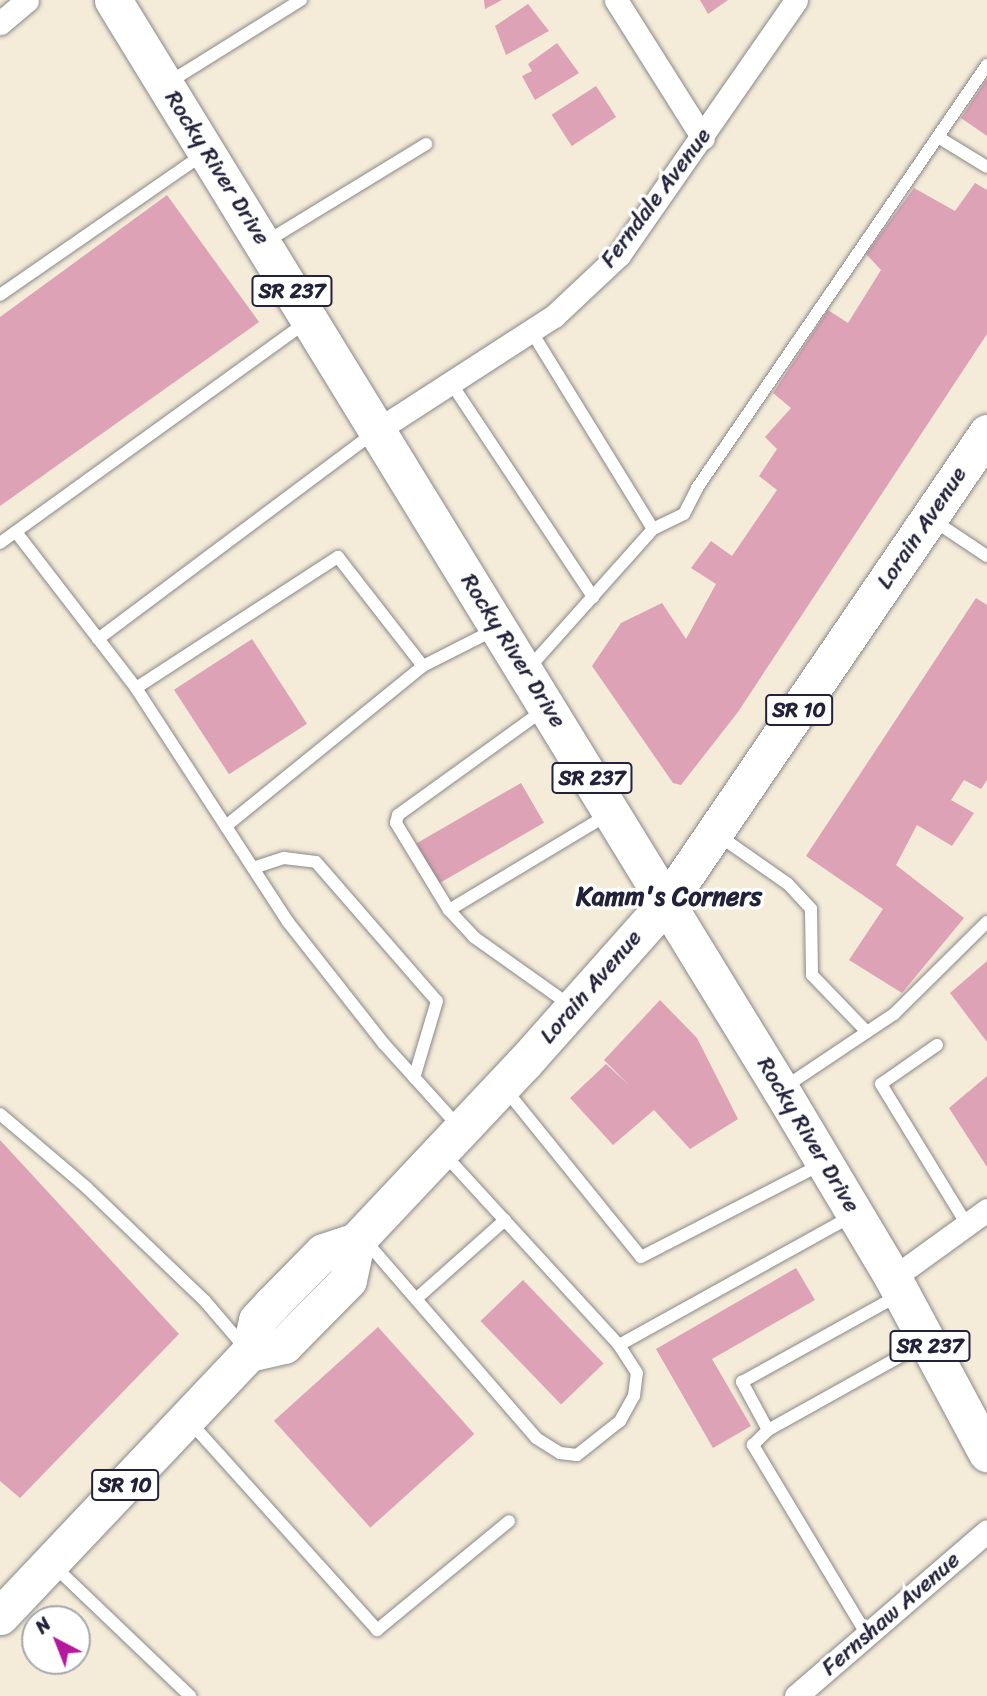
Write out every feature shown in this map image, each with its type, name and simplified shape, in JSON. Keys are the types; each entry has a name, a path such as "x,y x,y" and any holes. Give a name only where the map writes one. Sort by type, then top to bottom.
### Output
{"main road":[{"name":"Rocky River Drive","path":"113,0 781,1090 897,1286 987,1453"},
{"name":"Lorain Avenue","path":"0,1616 249,1353 257,1320 271,1305 323,1252 358,1238 502,1086 667,902 987,433"}],"street":[{"path":"0,23 27,0"},
{"path":"616,0 703,138"},
{"name":"Ferndale Avenue","path":"376,431 554,316 619,255 703,138 796,0"},
{"path":"897,1286 967,1224 987,1210"},
{"name":"Fernshaw Avenue","path":"796,1696 987,1531"}],"lane":[{"path":"165,85 301,0"},
{"path":"526,670 653,528 684,514 697,488 987,65"},
{"path":"937,137 987,167"},
{"path":"264,243 426,144"},
{"path":"0,295 207,152"},
{"path":"0,543 309,319"},
{"path":"531,331 653,528"},
{"path":"452,383 593,597"},
{"path":"98,639 376,431"},
{"path":"930,517 987,556"},
{"path":"16,532 136,688 288,922 414,1078 451,1140 505,1220 620,1345 637,1373 634,1396 625,1413 577,1455 559,1453 536,1438 416,1299 358,1238"},
{"path":"136,688 338,557 423,666"},
{"path":"226,826 423,666 500,628"},
{"path":"548,707 398,815 396,823 449,909 474,937 573,1008"},
{"path":"449,909 613,813"},
{"path":"714,833 788,884 811,909 812,975 867,1032"},
{"path":"253,868 284,858 316,862 437,1001 414,1078"},
{"path":"781,1090 894,1014 987,922"},
{"path":"937,1045 881,1084 967,1224"},
{"path":"502,1086 641,1257 824,1163"},
{"path":"0,1114 86,1186 205,1301 249,1353"},
{"path":"620,1345 855,1214"},
{"path":"416,1299 505,1220"},
{"path":"768,1430 742,1382 897,1286"},
{"path":"867,1634 753,1445 768,1430 927,1341"},
{"path":"187,1419 377,1630 509,1521"},
{"path":"50,1563 190,1696"}],"building":[{"path":"484,0 502,0 485,9"},
{"path":"700,0 728,0 708,14"},
{"path":"528,4 549,31 506,55 495,26"},
{"path":"557,43 579,73 535,100 522,76 532,71 528,64"},
{"path":"987,79 987,136 961,118"},
{"path":"596,86 616,117 572,146 552,115"},
{"path":"975,183 987,190 987,334 738,712 681,785 673,783 592,666 621,623 662,603 686,639 716,584 691,568 711,541 732,556 777,490 759,476 777,449 765,437 791,408 773,393 828,310 848,323 881,270 866,254 914,188 955,211"},
{"path":"167,195 259,322 0,506 0,317"},
{"path":"976,598 987,605 987,780 981,789 964,780 951,800 974,813 952,846 917,825 896,865 964,918 902,993 849,960 883,909 806,856"},
{"path":"252,639 307,724 229,774 174,690"},
{"path":"521,783 544,823 439,883 416,844"},
{"path":"987,961 987,1042 950,993"},
{"path":"660,1000 697,1038 738,1119 690,1149 654,1110 613,1145 570,1098 606,1064 629,1085 604,1060"},
{"path":"987,1076 987,1167 949,1108"},
{"path":"0,1140 179,1334 20,1498 0,1481"},
{"path":"796,1268 815,1300 712,1359 751,1426 713,1448 656,1349"},
{"path":"523,1280 604,1363 561,1404 481,1321"},
{"path":"378,1327 474,1434 370,1528 274,1421"}],"district":[{"name":"Kamm's Corners","path":"669,897"}]}
